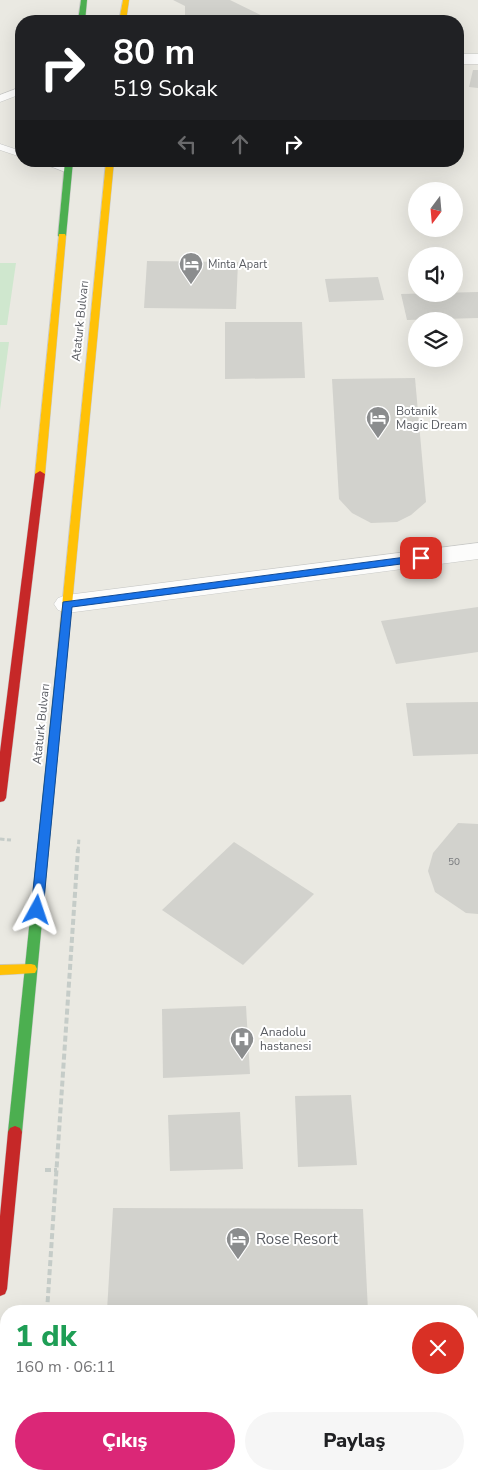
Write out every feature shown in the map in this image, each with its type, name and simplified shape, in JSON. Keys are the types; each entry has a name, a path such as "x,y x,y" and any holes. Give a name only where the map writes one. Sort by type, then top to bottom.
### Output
{"main road":[{"path":"83,15 84,0"},
{"path":"125,15 126,0"},
{"name":"Ataturk Bulvarı","path":"0,798 4,726 43,445 69,167"},
{"name":"Ataturk Bulvarı","path":"0,1289 109,167"},
{"path":"0,970 31,970"}],"street":[{"path":"464,60 478,59"},
{"path":"67,604 478,551"}],"lane":[{"path":"0,99 15,93"},
{"path":"0,147 15,152"}],"green space":[{"path":"0,263 16,263 7,325 0,325"},
{"path":"0,342 9,342 0,410"}],"building":[{"path":"173,0 230,0 261,15 185,15 185,6"},
{"path":"473,70 478,70 478,88 469,87"},
{"name":"Minta Apart","path":"147,261 238,262 236,309 144,308"},
{"path":"378,277 384,300 329,302 325,279"},
{"path":"463,292 478,292 478,318 463,318 463,312 408,312 407,320 401,294 408,294 408,302 463,302"},
{"path":"225,322 302,322 305,378 225,379"},
{"name":"Botanik Magic Dream","path":"415,378 426,502 411,515 397,522 371,523 352,513 339,499 332,379"},
{"path":"478,607 478,652 396,664 381,621"},
{"path":"478,702 478,754 413,756 406,703"},
{"path":"458,823 478,824 478,914 466,913 435,892 428,871 433,853"},
{"path":"234,842 314,894 243,965 162,910"},
{"path":"246,1006 250,1074 163,1078 162,1009"},
{"path":"351,1095 357,1165 298,1167 295,1096"},
{"path":"240,1112 243,1169 170,1171 168,1115"},
{"name":"Rose Resort","path":"113,1208 363,1209 368,1305 107,1305"}],"traffic: fast":[{"path":"83,15 84,0"},
{"path":"62,236 68,167"},
{"path":"15,1132 63,647"}],"traffic: slow":[{"path":"124,15 126,0"},
{"path":"63,647 109,167"},
{"path":"40,474 62,236"},
{"path":"0,970 31,969"}],"traffic: jam":[{"path":"0,798 40,474"},
{"path":"0,1289 15,1132"}],"place":[{"name":"Minta Apart","path":"191,285"},
{"name":"Botanik Magic Dream","path":"378,439"},
{"name":"Anadolu hastanesi","path":"242,1060"},
{"name":"Rose Resort","path":"238,1260"}],"route":[{"path":"37,910 67,604 421,558"}]}
